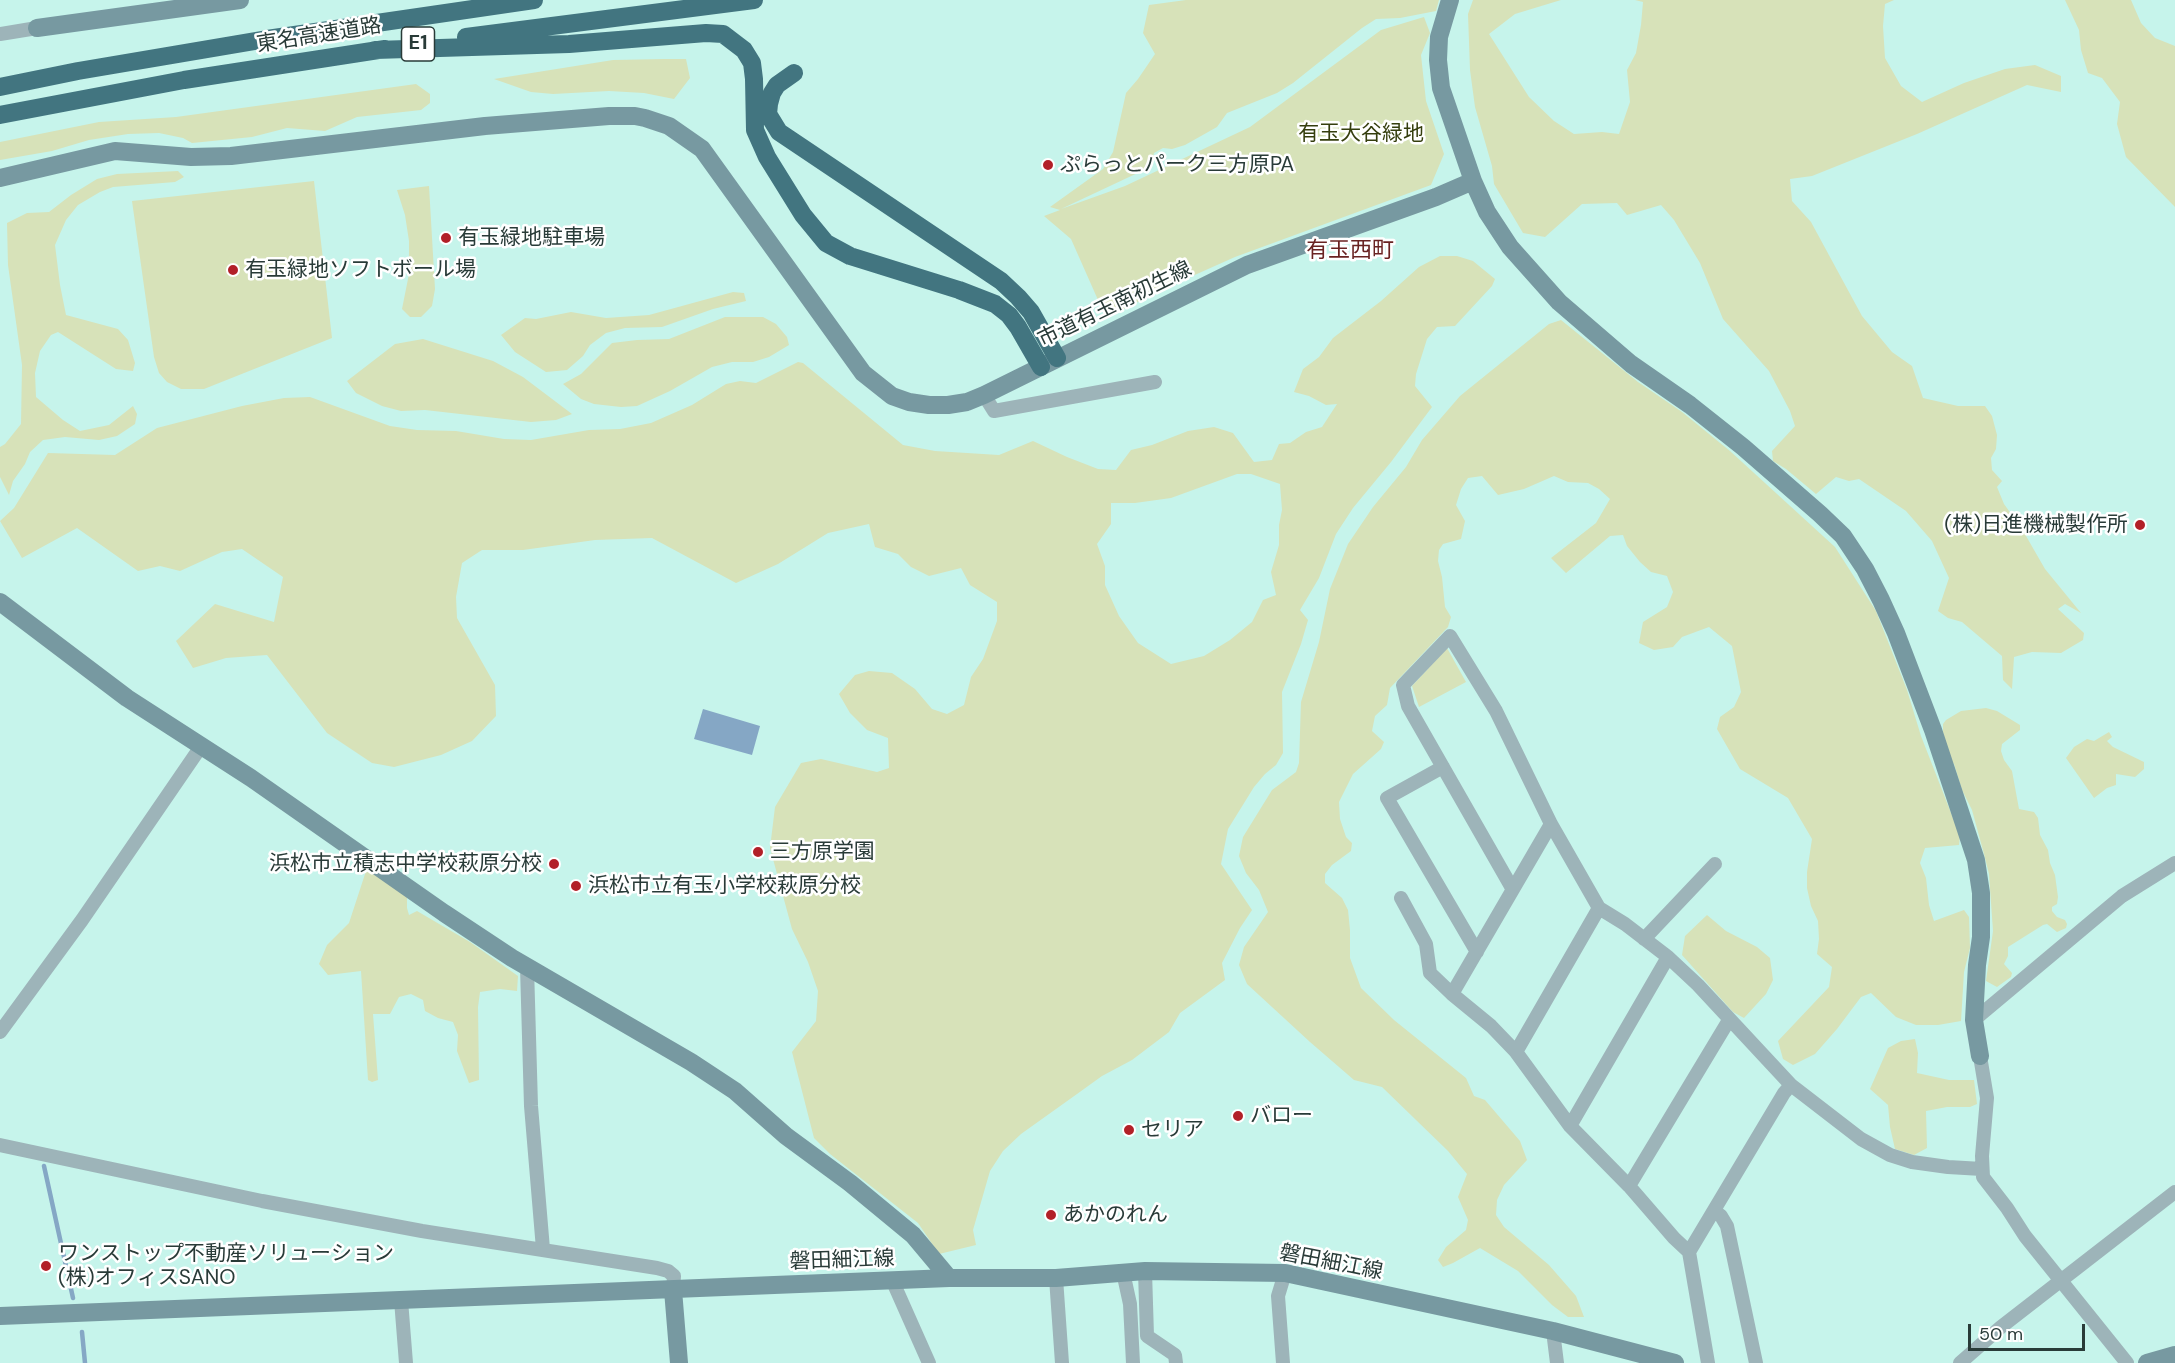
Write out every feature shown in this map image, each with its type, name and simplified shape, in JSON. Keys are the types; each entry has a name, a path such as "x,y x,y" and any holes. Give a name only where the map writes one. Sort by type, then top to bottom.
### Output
{"highway":[{"path":"372,23 482,0"},
{"name":"東名高速道路","path":"0,87 78,71 372,23 534,0"},
{"name":"東名高速道路","path":"0,115 161,84 375,50 754,0"},
{"path":"375,50 569,44 706,33 723,34 744,50 752,63 755,130 767,157 803,214 826,243 850,256 959,290 995,304 1009,315 1049,362"},
{"path":"794,73 777,85 769,104 768,114 779,132 1001,281 1031,312 1049,362"}],"street":[{"path":"0,34 240,0"},
{"path":"1450,0 1439,37 1439,72 1448,111 1473,181 1492,220 1510,247 1559,302 1631,364 1690,405 1796,493 1843,536 1865,569 1896,633 1917,687 1976,860 1981,893 1981,937 1974,1020 1987,1105 1983,1177 2025,1236 2127,1363"},
{"name":"市道有玉南初生線","path":"0,178 115,151 191,157 231,156 484,126 586,117 635,116 669,126 702,149 862,373 892,396 909,402 929,405 967,402 984,395 1246,265 1436,197 1473,181"},
{"path":"984,395 994,411 1155,382"},
{"path":"0,602 127,699 202,745 444,913 527,967 690,1062 735,1091 786,1136 850,1183 913,1236 949,1278"},
{"path":"1512,888 1408,706 1403,685 1450,636 1496,711 1551,824 1599,908 1668,957 1791,1085 1861,1139 1890,1155 1912,1162 1982,1169"},
{"path":"0,1032 82,920 202,745"},
{"path":"1443,767 1387,798 1477,952"},
{"path":"1452,994 1551,824"},
{"path":"1974,1020 2122,896 2175,863"},
{"path":"1644,939 1715,864"},
{"path":"1401,898 1426,944 1430,973 1491,1026 1516,1052 1570,1126 1689,1252 1708,1363"},
{"path":"1516,1052 1599,908"},
{"path":"1570,1126 1668,957"},
{"path":"527,967 531,1106 543,1249"},
{"path":"1629,1186 1729,1020"},
{"path":"1689,1252 1784,1093 1791,1085"},
{"path":"0,1145 273,1203 422,1231 668,1271 674,1276 673,1290 679,1363"},
{"path":"1960,1363 2001,1327 2175,1191"},
{"path":"1714,1211 1721,1216 1727,1226 1756,1363"},
{"path":"1145,1271 1147,1336 1175,1354 1176,1363"},
{"name":"磐田細江線","path":"0,1316 949,1278 1056,1278 1145,1271 1285,1274 1553,1330 1675,1363"},
{"path":"1123,1272 1130,1304 1133,1363"},
{"path":"1283,1363 1278,1296 1285,1274"},
{"path":"1056,1278 1062,1363"},
{"path":"893,1282 929,1363"},
{"path":"401,1300 406,1363"},
{"path":"1553,1330 1557,1363"},
{"path":"2147,1363 2175,1355"}],"green space":[{"name":"有玉大谷緑地","path":"1186,0 1439,0 1436,11 1400,18 1376,19 1277,93 1227,113 1217,127 1185,145 1172,149 1163,148 1154,153 1152,161 1144,170 1061,209 1125,186 1250,127 1381,30 1424,17 1430,33 1421,55 1426,101 1444,154 1431,185 1235,257 1106,318 1071,239 1044,216 1060,210 1050,207 1103,169 1113,152 1126,93 1155,54 1143,33 1149,5"},
{"path":"1473,0 1561,0 1515,14 1489,34 1529,97 1554,121 1574,134 1602,132 1619,134 1630,102 1627,70 1636,53 1641,25 1643,2 1635,0 1894,0 1885,4 1883,26 1885,58 1901,86 1922,102 1964,83 2005,69 2035,65 2061,76 2061,92 2027,85 1917,134 1812,176 1790,179 1792,201 1811,222 1862,316 1892,352 1912,366 1923,398 1958,406 1985,406 1992,416 1997,435 1996,449 1991,458 1992,470 2002,481 1997,487 2004,504 2022,529 2045,569 2081,613 2065,604 2058,609 2084,633 2083,640 2061,653 2032,652 2014,657 2012,689 2003,680 2002,656 1962,622 1948,618 1938,611 1949,578 1932,541 1906,511 1859,479 1849,481 1836,477 1816,494 1773,461 1772,451 1795,426 1790,411 1769,371 1723,319 1700,263 1674,220 1661,205 1627,215 1617,203 1582,204 1545,237 1523,233 1494,184 1492,166 1475,107 1470,70 1468,14"},
{"path":"2065,0 2131,0 2141,23 2155,38 2175,46 2175,207 2126,157 2117,124 2120,102 2102,78 2088,73 2081,50 2079,30"},
{"path":"686,59 690,78 674,99 644,93 609,91 553,94 531,92 494,79 613,60"},
{"path":"416,84 430,94 430,103 421,110 357,117 325,131 287,128 252,137 192,143 183,138 159,133 128,134 89,140 52,151 0,160 0,142 99,122 176,117"},
{"path":"178,171 184,177 175,182 113,187 78,205 66,220 55,245 66,315 118,329 128,340 135,363 133,371 116,369 58,332 51,335 40,351 35,373 36,397 80,431 109,425 133,406 137,414 135,424 117,436 99,440 65,437 43,440 30,452 13,481 9,495 0,477 0,447 21,424 22,365 8,265 7,223 27,213 49,212 97,179 117,174"},
{"name":"有玉緑地ソフトボール場","path":"314,181 332,338 204,389 181,389 167,382 159,373 154,357 132,201"},
{"path":"429,186 435,289 432,306 421,317 410,317 402,309 409,274 409,241 405,215 397,190"},
{"path":"1440,256 1457,256 1473,261 1495,279 1492,286 1455,326 1437,327 1427,339 1416,374 1415,386 1432,407 1353,508 1336,534 1319,578 1300,610 1308,620 1282,692 1283,753 1276,765 1254,787 1228,829 1221,864 1252,910 1222,963 1225,980 1180,1013 1169,1032 1132,1060 1102,1076 1021,1134 1003,1151 990,1171 973,1230 976,1245 939,1254 918,1223 830,1154 814,1138 792,1052 816,1021 818,991 808,962 792,929 770,848 775,807 801,763 821,759 877,772 889,768 888,738 867,730 850,713 839,694 855,675 869,671 892,673 915,689 932,709 947,714 964,705 971,677 983,659 997,621 997,602 970,585 961,568 929,576 911,567 898,554 875,547 869,524 828,533 778,564 736,583 652,538 595,540 523,550 482,550 462,563 456,597 457,618 495,685 496,716 472,741 441,755 394,767 372,763 327,733 267,655 226,658 193,668 176,641 215,604 274,622 283,577 242,549 222,552 180,571 160,566 138,571 77,528 22,558 0,521 14,508 48,453 115,455 157,428 242,406 284,398 310,397 390,426 531,440 651,423 692,405 726,384 740,381 756,383 798,362 803,363 903,445 935,451 999,455 1033,441 1098,469 1116,470 1131,450 1152,445 1188,431 1214,427 1233,433 1254,462 1272,460 1279,444 1290,443 1306,432 1322,427 1337,404 1326,405 1309,396 1294,392 1303,369 1319,357 1333,338 1381,301 1419,267","holes":["1237,474 1251,474 1280,484 1282,510 1279,545 1271,572 1276,595 1263,600 1252,622 1230,640 1204,656 1171,664 1138,643 1119,616 1105,585 1105,566 1097,544 1111,524 1111,503 1135,503 1171,498"]},
{"path":"733,292 744,293 746,301 713,309 662,327 625,328 606,333 590,345 583,356 567,370 546,372 515,352 501,335 525,318 536,319 571,312 606,318 649,315"},
{"path":"725,317 763,317 776,324 787,337 789,345 769,357 753,362 732,362 712,367 670,391 637,406 594,404 581,399 563,384 581,374 612,343 669,339"},
{"path":"1561,320 1638,382 1682,412 1730,451 1835,547 1876,611 1960,836 1959,845 1925,848 1920,863 1926,878 1929,905 1934,921 1964,910 1969,917 1970,948 1964,972 1961,1021 1938,1025 1916,1025 1896,1017 1871,993 1861,997 1815,1054 1793,1065 1783,1059 1778,1041 1829,987 1832,967 1817,954 1818,921 1811,906 1807,888 1812,839 1788,798 1740,769 1717,729 1720,717 1734,707 1741,692 1732,646 1709,627 1682,637 1673,647 1654,650 1639,643 1643,622 1667,607 1673,592 1667,576 1651,572 1640,562 1627,546 1623,535 1610,536 1566,573 1551,558 1596,523 1610,499 1599,489 1588,483 1568,482 1554,476 1524,489 1498,495 1482,476 1468,478 1461,489 1456,505 1465,521 1461,539 1443,544 1439,550 1438,561 1445,607 1451,617 1448,627 1390,688 1387,705 1375,716 1372,731 1384,742 1381,749 1353,774 1339,802 1340,819 1346,837 1352,843 1351,851 1332,865 1325,874 1325,883 1342,898 1348,910 1350,958 1361,988 1394,1020 1466,1078 1474,1096 1485,1100 1520,1141 1527,1160 1504,1185 1497,1200 1496,1215 1504,1227 1549,1265 1576,1296 1584,1317 1568,1317 1552,1305 1518,1271 1480,1248 1443,1267 1438,1260 1446,1247 1466,1230 1468,1220 1458,1197 1467,1174 1448,1151 1382,1087 1354,1080 1310,1042 1247,984 1239,965 1244,947 1268,912 1259,890 1246,873 1239,856 1243,837 1272,790 1296,772 1299,763 1301,702 1319,642 1330,589 1348,544 1373,507 1406,467 1422,440 1460,396 1549,324"},
{"path":"423,339 493,361 523,377 572,414 556,420 531,422 425,410 401,411 382,406 356,393 347,381 395,344"},
{"path":"1447,648 1466,682 1419,707 1412,686"},
{"path":"1986,708 1997,711 2020,725 2020,730 2002,744 2001,751 2012,771 2019,809 2034,812 2038,818 2040,835 2048,850 2055,875 2058,897 2057,904 2052,907 2052,911 2067,924 2066,928 2057,932 2047,924 2043,925 2008,947 2008,956 2004,964 2012,973 2011,977 1997,987 1986,981 1993,931 1989,874 1972,810 1962,790 1954,764 1949,759 1943,732 1943,724 1946,720 1961,711"},
{"path":"2109,732 2112,737 2107,741 2113,747 2144,762 2144,769 2135,777 2116,774 2116,785 2107,788 2094,798 2066,758 2074,747 2087,739 2094,741"},
{"path":"366,871 380,875 407,895 409,915 417,911 470,942 518,976 517,991 500,989 480,992 478,1007 479,1080 469,1083 457,1051 458,1035 453,1022 425,1011 423,1000 411,994 399,997 390,1014 373,1014 378,1080 372,1082 368,1080 361,971 328,975 319,964 327,945 349,923"},
{"path":"1707,915 1726,931 1757,947 1770,958 1773,980 1766,994 1744,1018 1733,1012 1682,955 1685,936"},
{"path":"1915,1039 1918,1053 1917,1073 1949,1080 1974,1080 1977,1104 1970,1107 1947,1107 1926,1111 1927,1148 1914,1155 1895,1149 1888,1105 1870,1089 1888,1048 1901,1041"}],"water":[{"path":"703,709 760,726 752,755 694,739"}],"waterway":[{"path":"44,1166 73,1298"},
{"path":"82,1332 85,1363"}],"place":[{"name":"ぷらっとパーク三方原PA","path":"1048,165"},
{"name":"有玉緑地駐車場","path":"446,238"},
{"name":"有玉緑地ソフトボール場","path":"233,270"},
{"name":"(株)日進機械製作所","path":"2140,525"},
{"name":"三方原学園","path":"758,852"},
{"name":"浜松市立積志中学校萩原分校","path":"554,864"},
{"name":"浜松市立有玉小学校萩原分校","path":"576,886"},
{"name":"バロー","path":"1238,1116"},
{"name":"セリア","path":"1129,1130"},
{"name":"あかのれん","path":"1051,1215"},
{"name":"ワンストップ不動産ソリューション (株)オフィスSANO","path":"46,1266"}],"district":[{"name":"有玉西町","path":"1350,251"}]}
